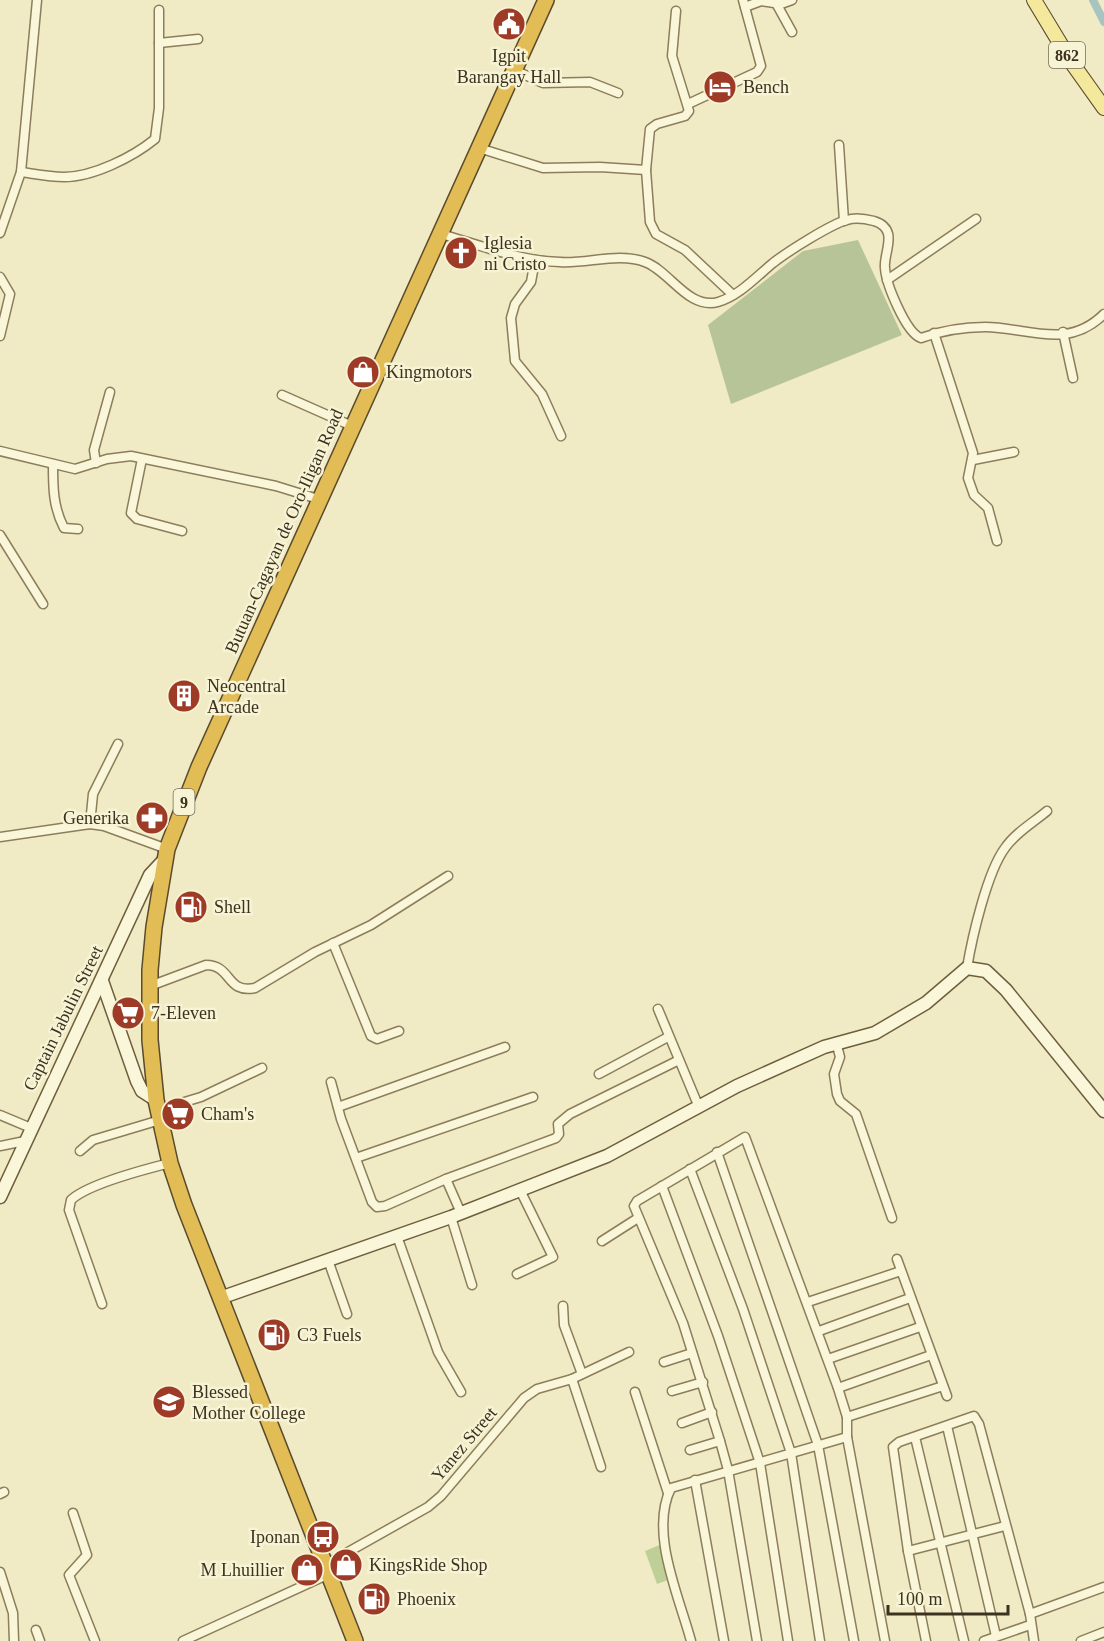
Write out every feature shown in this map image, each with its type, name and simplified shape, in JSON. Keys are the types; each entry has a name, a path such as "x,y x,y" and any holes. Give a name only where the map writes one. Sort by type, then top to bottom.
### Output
{"highway":[{"name":"Butuan-Cagayan de Oro-Iligan Road","path":"355,1641 220,1298 170,1163 158,1110 151,1059 150,986 154,927 166,854 199,767 258,640 318,499 546,0"}],"main road":[{"name":"862","path":"1035,0 1072,63 1104,108"}],"street":[{"path":"0,233 21,172 37,0"},
{"path":"688,104 757,72 761,66 744,3 766,0 786,4 792,0"},
{"path":"776,3 792,32"},
{"path":"21,172 65,177 80,175 124,157 155,139 159,108 159,10"},
{"path":"676,11 672,56 688,104 685,116 657,124 650,129 646,170 650,222 656,234 685,250 733,295"},
{"path":"159,43 198,39"},
{"path":"514,70 543,83 590,82 618,93"},
{"path":"839,145 844,220"},
{"path":"479,148 543,168 600,167 646,170"},
{"path":"441,234 536,261 562,263 634,259 647,262 692,297 705,303 721,301 733,295 775,262 844,220 860,219 880,224 886,231 889,241 884,263 887,280 906,324 915,336 921,338 934,333 986,327 1033,335 1063,332 1084,328 1104,314"},
{"path":"887,280 976,219"},
{"path":"536,261 531,282 515,304 511,318 515,361 542,394 561,436"},
{"path":"0,277 10,294 0,335"},
{"path":"1063,332 1073,378"},
{"path":"934,333 973,453 968,478 974,495 988,508 997,541"},
{"path":"96,463 94,450 110,392"},
{"path":"282,395 352,426"},
{"path":"0,451 75,469 120,456 142,459 276,486 318,499"},
{"path":"973,460 1014,452"},
{"path":"142,459 131,513 138,519 182,531"},
{"path":"53,464 53,488 57,514 64,528 78,529"},
{"path":"0,536 43,604"},
{"path":"90,824 93,794 118,744"},
{"path":"220,1298 456,1215 607,1156 698,1105 836,1042 875,1033 926,1004 967,968 976,923 999,858 1013,839 1047,811"},
{"path":"0,837 90,824 104,826 166,854"},
{"name":"Captain Jabulin Street","path":"0,1197 150,875 166,854"},
{"path":"150,986 206,965 214,965 234,986 246,990 255,988 371,924 448,876"},
{"path":"333,943 371,1036 377,1039 399,1031"},
{"path":"967,968 986,971 1006,990 1104,1111"},
{"path":"102,981 137,1081 158,1110"},
{"path":"658,1009 698,1105"},
{"path":"599,1074 668,1037"},
{"path":"836,1042 840,1057 834,1074 837,1094 840,1101 856,1114 892,1218"},
{"path":"338,1107 454,1068 505,1047"},
{"path":"331,1082 372,1202 377,1207 385,1206 446,1179 556,1138 559,1134 558,1124 570,1114 679,1060"},
{"path":"80,1151 93,1140 158,1110 201,1096 262,1068"},
{"path":"356,1158 533,1097"},
{"path":"0,1114 31,1128"},
{"path":"758,1641 728,1470 712,1412 683,1323 638,1218 635,1203 742,1138 747,1139 819,1331 847,1417 847,1437 885,1641"},
{"path":"0,1146 25,1141"},
{"path":"717,1152 818,1445 854,1641"},
{"path":"102,1304 69,1210 71,1200 81,1193 170,1163"},
{"path":"690,1169 743,1309 791,1453 820,1641"},
{"path":"446,1179 472,1285"},
{"path":"662,1186 718,1336 760,1463 788,1641"},
{"path":"517,1274 553,1257 520,1190"},
{"path":"602,1241 638,1218"},
{"path":"397,1236 438,1352 461,1392"},
{"path":"897,1259 947,1396"},
{"path":"328,1260 347,1314"},
{"path":"808,1302 901,1271"},
{"path":"819,1331 910,1298"},
{"path":"563,1306 564,1325 582,1374"},
{"path":"828,1359 920,1327"},
{"name":"Yanez Street","path":"183,1641 327,1570 428,1507 441,1496 524,1398 537,1389 572,1379 630,1352"},
{"path":"664,1362 692,1353"},
{"path":"838,1388 931,1354"},
{"path":"572,1379 601,1467"},
{"path":"672,1391 703,1382"},
{"path":"847,1417 942,1386"},
{"path":"635,1392 668,1493"},
{"path":"682,1423 712,1412"},
{"path":"926,1641 892,1453 896,1444 971,1417 978,1420 1030,1614 1034,1641"},
{"path":"947,1426 996,1636"},
{"path":"691,1641 662,1536 662,1514 668,1493 674,1485 847,1437"},
{"path":"915,1437 964,1641"},
{"path":"690,1450 720,1441"},
{"path":"695,1480 724,1641"},
{"path":"73,1513 87,1555 69,1575 95,1641"},
{"path":"908,1551 1005,1526"},
{"path":"0,1572 13,1613 15,1641"},
{"path":"1030,1614 1104,1587"},
{"path":"984,1641 1030,1625"},
{"path":"36,1629 40,1641"},
{"path":"1081,1641 1104,1632"}],"green space":[{"path":"858,240 902,335 731,404 708,325 803,251"},
{"path":"662,1544 674,1578 657,1584 645,1551"}],"waterway":[{"path":"1093,0 1104,22"}],"place":[{"name":"Igpit Barangay Hall","path":"509,24"},
{"name":"Bench","path":"720,87"},
{"name":"Iglesia ni Cristo","path":"461,253"},
{"name":"Kingmotors","path":"363,372"},
{"name":"Neocentral Arcade","path":"184,696"},
{"name":"Generika","path":"152,818"},
{"name":"Shell","path":"191,907"},
{"name":"7-Eleven","path":"128,1013"},
{"name":"Cham's","path":"178,1114"},
{"name":"C3 Fuels","path":"274,1335"},
{"name":"Blessed Mother College","path":"169,1402"},
{"name":"Iponan","path":"323,1537"},
{"name":"KingsRide Shop","path":"346,1565"},
{"name":"M Lhuillier","path":"307,1570"},
{"name":"Phoenix","path":"374,1599"}]}
